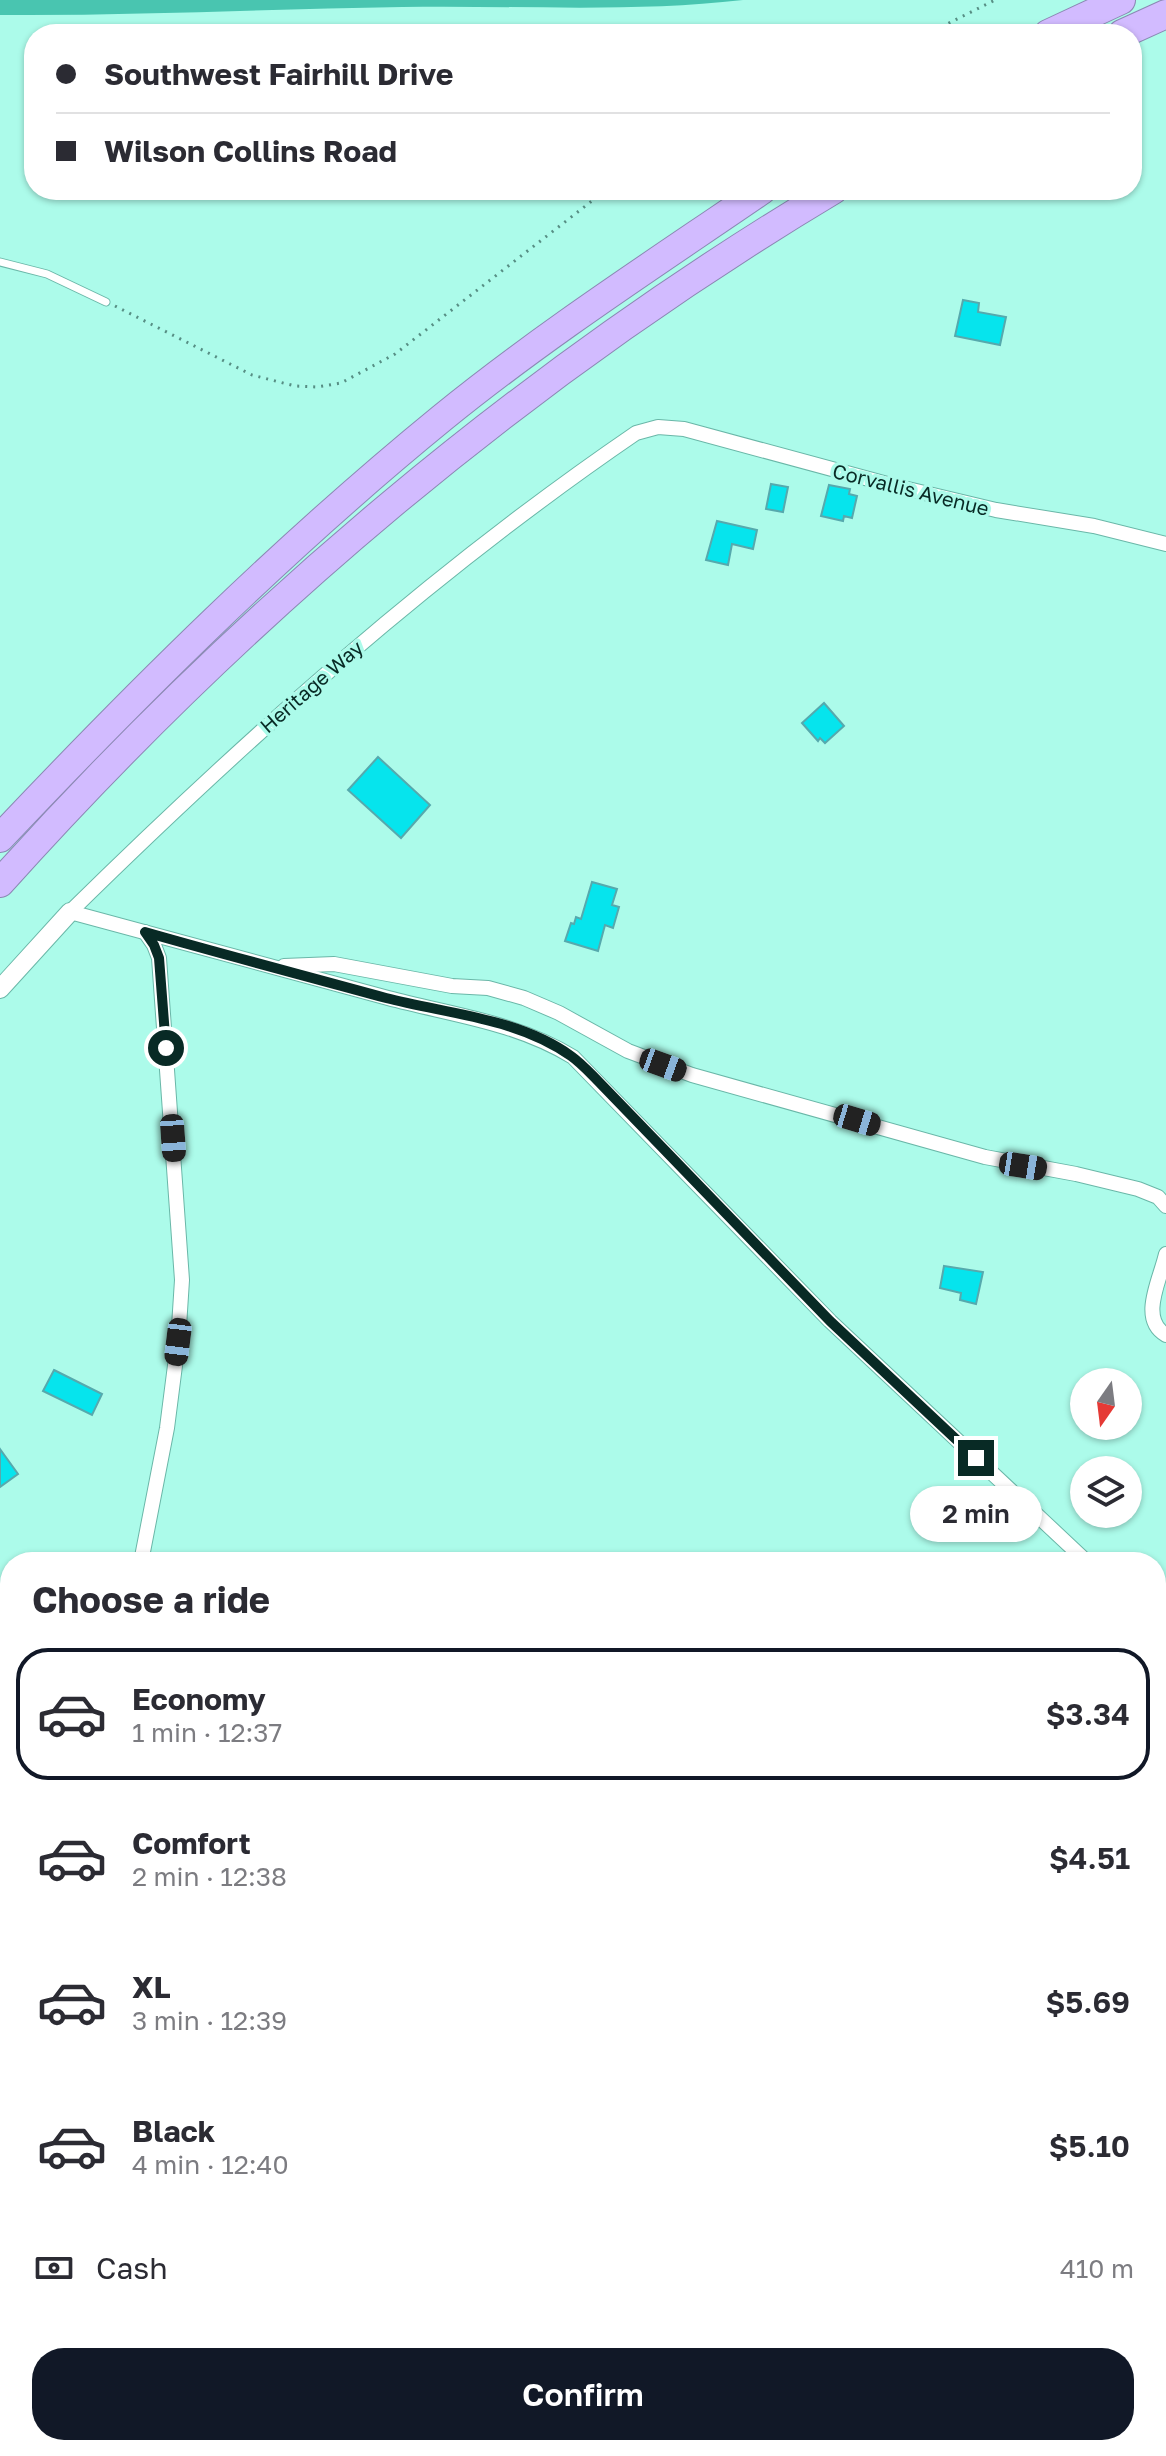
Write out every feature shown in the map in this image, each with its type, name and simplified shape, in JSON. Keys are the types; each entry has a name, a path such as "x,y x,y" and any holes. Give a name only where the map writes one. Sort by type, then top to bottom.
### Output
{"highway":[{"path":"1069,24 1121,0"},
{"path":"1142,25 1166,14"},
{"path":"0,838 117,714 286,552 442,418 547,337 747,200"},
{"path":"0,883 133,743 261,619 380,513 486,426 599,341 743,244 816,200"}],"street":[{"name":"Corvallis Avenue","path":"658,427 684,429 996,510 1094,526 1166,544"},
{"name":"Heritage Way","path":"0,989 70,912 274,717 434,583 582,470 636,433 658,427"},
{"path":"70,912 516,1029 550,1043 573,1057 830,1321 1076,1552"},
{"path":"143,1552 167,1428 182,1280 159,958 145,932"},
{"path":"272,967 334,964 452,986 488,988 524,998 559,1013 619,1047 692,1075 985,1157 1138,1189 1158,1197 1166,1206"},
{"path":"1166,1254 1152,1311 1153,1321 1159,1331 1166,1335"}],"lane":[{"path":"0,262 47,274 106,302"}],"path":[{"path":"947,24 995,0"},
{"path":"106,302 252,375 295,386 317,387 341,383 395,354 593,200"}],"shaded area":[{"path":"0,0 743,0 615,7 402,7 0,15"}],"building":[{"path":"963,300 979,303 978,312 1006,317 1000,345 955,336"},
{"path":"771,484 788,487 783,512 766,509"},
{"path":"829,485 850,489 849,494 857,496 852,518 844,516 843,521 821,516"},
{"path":"717,521 757,530 753,549 732,544 728,565 706,560"},
{"path":"824,703 844,726 825,743 820,738 818,741 802,723"},
{"path":"378,757 430,805 401,838 348,790"},
{"path":"592,882 617,889 612,905 619,907 613,928 605,925 598,951 565,941 571,923 574,924 576,917 581,919"},
{"path":"944,1266 983,1272 976,1304 960,1300 961,1293 940,1288"},
{"path":"54,1370 102,1394 92,1415 43,1391"},
{"path":"0,1449 18,1474 0,1487"}],"route":[{"path":"166,1048 159,958 145,932 391,999 469,1016 516,1029 550,1043 573,1057 598,1081 830,1321 976,1458"}]}
